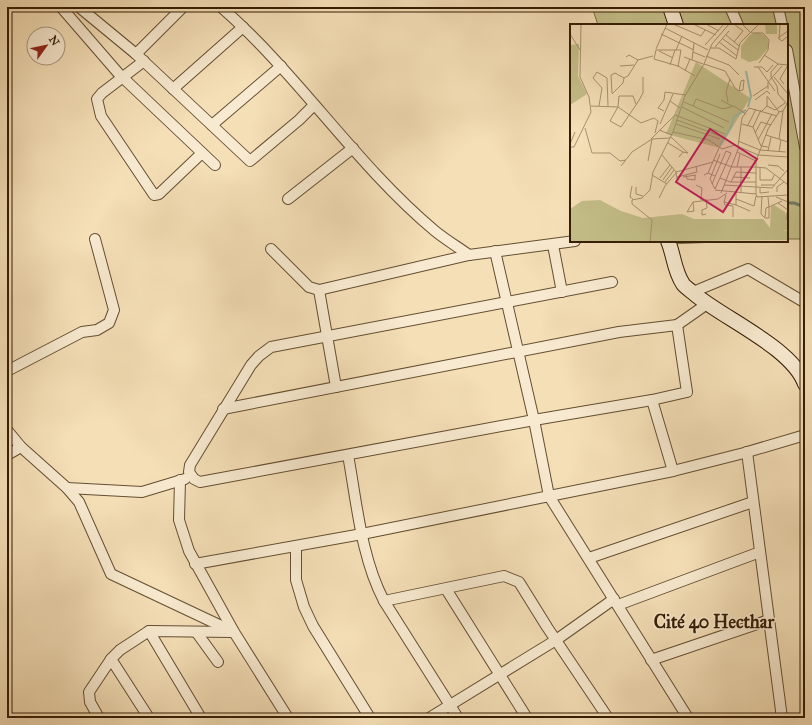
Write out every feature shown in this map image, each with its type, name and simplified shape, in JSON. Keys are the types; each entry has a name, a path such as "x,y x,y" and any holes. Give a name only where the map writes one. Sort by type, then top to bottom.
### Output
{"main road":[{"path":"670,7 676,24"},
{"path":"668,242 683,284 707,304 783,354 796,368 805,384"}],"street":[{"path":"61,7 122,77 215,165"},
{"path":"78,7 140,58 250,161 299,120 314,105"},
{"path":"183,7 140,58 122,77 97,99 101,116 154,195 159,194 202,153"},
{"path":"221,7 281,66 382,180 435,231 469,255"},
{"path":"730,7 738,24"},
{"path":"778,7 782,24"},
{"path":"173,88 243,27"},
{"path":"788,55 805,147"},
{"path":"212,125 281,66"},
{"path":"288,199 353,148"},
{"path":"7,371 82,332 97,330 109,323 114,310 96,239"},
{"path":"271,250 310,287 319,290 469,255 570,242"},
{"path":"553,245 562,292"},
{"path":"495,251 534,420 549,496 688,718"},
{"path":"692,292 748,269 804,302"},
{"path":"612,282 272,347 263,352 251,365 223,409 190,465 189,470 192,477 200,482 534,420 652,400 687,392 677,325"},
{"path":"319,290 336,387"},
{"path":"223,409 619,332 677,325 707,304"},
{"path":"652,400 673,471"},
{"path":"7,430 21,447 67,488 78,502 111,574 234,632"},
{"path":"195,564 362,534 673,471 805,435"},
{"path":"7,455 21,447"},
{"path":"747,452 782,718"},
{"path":"348,455 362,534 374,580 384,601 458,718"},
{"path":"67,488 142,492 192,477"},
{"path":"180,480 179,520 189,551 234,632 288,718"},
{"path":"588,558 753,502"},
{"path":"296,546 296,580 304,607 313,626 370,718"},
{"path":"430,718 616,602 760,552"},
{"path":"384,601 504,576 513,578 519,582 608,718"},
{"path":"446,589 526,718"},
{"path":"651,660 769,620"},
{"path":"96,717 88,697 89,692 120,650 149,631 234,632"},
{"path":"149,631 202,718"},
{"path":"197,632 218,662"},
{"path":"112,659 149,718"}],"shaded area":[{"path":"592,7 805,7 805,239 788,239 788,24 598,24"},
{"path":"668,242 717,242 669,244"}],"waterway":[{"path":"788,203 794,203 805,207"}],"district":[{"name":"Cité 40 Hecthar","path":"714,622"}]}
